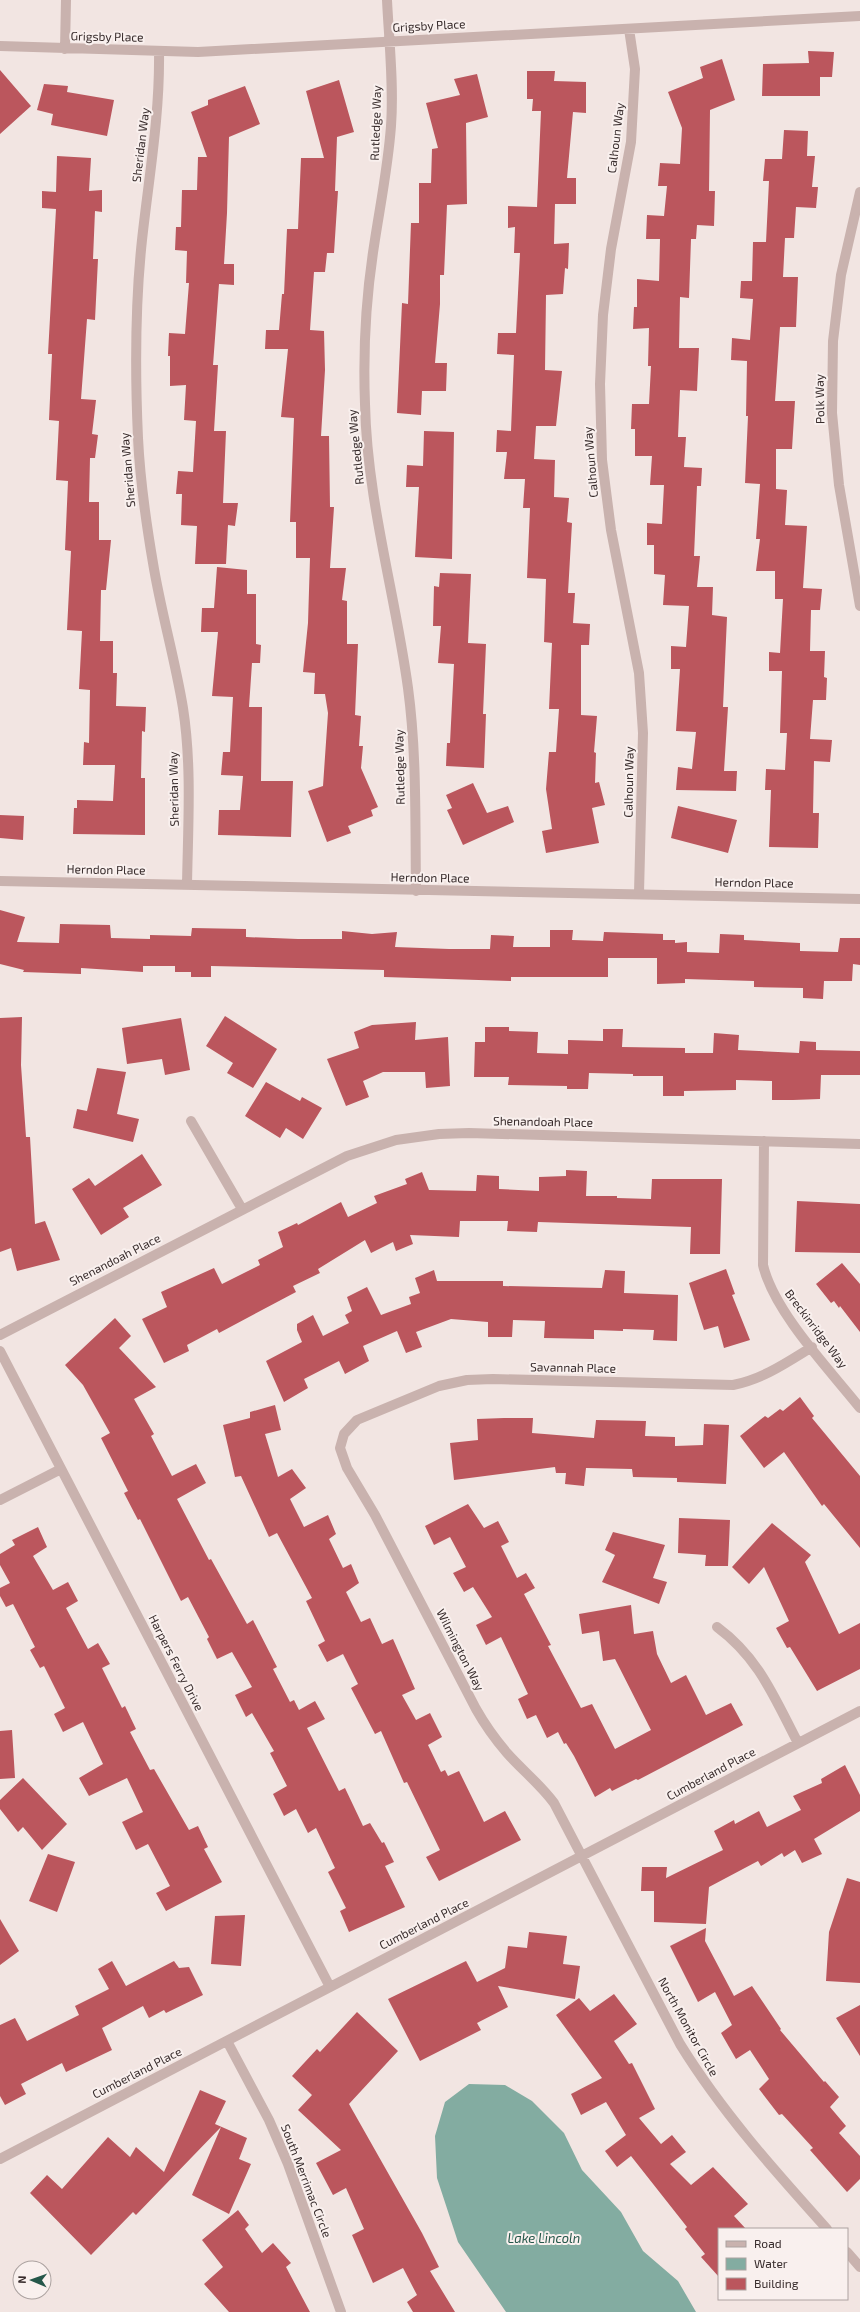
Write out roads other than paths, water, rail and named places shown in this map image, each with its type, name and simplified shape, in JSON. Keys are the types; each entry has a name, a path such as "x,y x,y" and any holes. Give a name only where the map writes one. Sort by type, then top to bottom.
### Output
{"street":[{"path":"65,49 66,0"},
{"name":"Rutledge Way","path":"387,0 392,122 388,160 373,249 367,320 365,404 369,453 380,538 408,686 414,732 416,891"},
{"name":"Grigsby Place","path":"0,46 198,52 860,16"},
{"name":"Calhoun Way","path":"629,29 635,69 632,135 611,249 603,315 600,384 602,460 611,530 632,630 639,681 643,733 639,893"},
{"name":"Sheridan Way","path":"159,51 160,94 142,240 137,310 136,388 142,484 151,550 183,710 189,772 187,885"},
{"name":"Polk Way","path":"860,192 841,275 833,341 832,413 839,485 860,606"},
{"name":"Herndon Place","path":"0,881 416,891 639,893 860,899"},
{"path":"191,1121 242,1209"},
{"name":"Shenandoah Place","path":"0,1335 346,1156 396,1140 439,1134 860,1144"},
{"name":"Breckinridge Way","path":"764,1141 763,1265 771,1291 812,1347 860,1408"},
{"name":"Savannah Place","path":"342,1440 350,1426 357,1420 440,1386 467,1380 493,1379 733,1385 750,1381 768,1373 812,1347"},
{"name":"Harpers Ferry Drive","path":"0,1351 330,1987"},
{"name":"Wilmington Way","path":"342,1440 341,1455 347,1468 375,1515 488,1730 507,1753 547,1794 582,1857"},
{"path":"0,1500 60,1469"},
{"path":"716,1627 736,1640 758,1667 798,1743"},
{"name":"Cumberland Place","path":"0,2159 582,1857 860,1710"},
{"name":"North Monitor Circle","path":"582,1857 680,2044 703,2082 744,2135 826,2228"},
{"name":"South Merrimac Circle","path":"226,2041 269,2120 288,2164 341,2312"},
{"path":"848,2253 860,2266"}],"water":[{"name":"Lake Lincoln","path":"469,2084 505,2085 532,2101 564,2133 582,2170 621,2212 643,2251 678,2281 696,2312 506,2312 458,2242 437,2178 435,2136 445,2102"}]}
